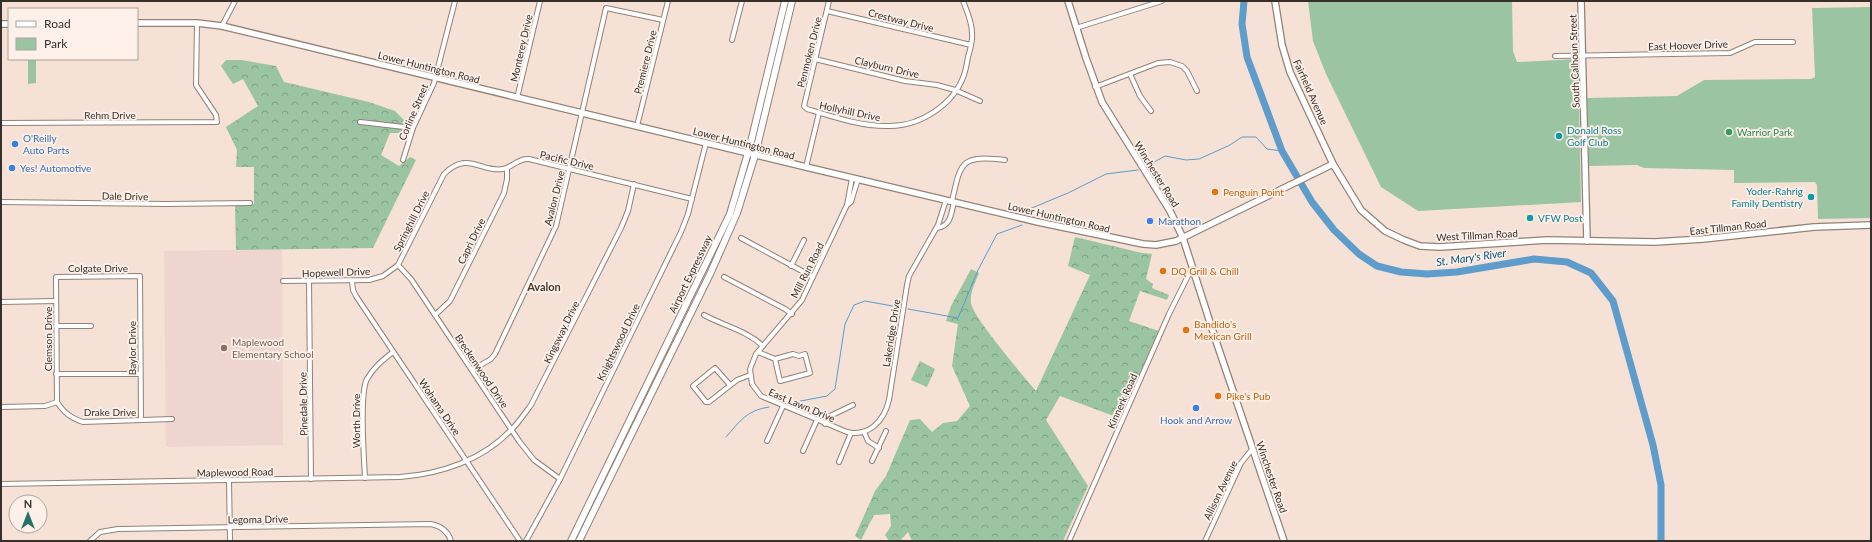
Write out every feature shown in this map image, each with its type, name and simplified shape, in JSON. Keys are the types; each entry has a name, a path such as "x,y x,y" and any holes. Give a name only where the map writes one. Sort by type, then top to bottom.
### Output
{"main road":[{"name":"Airport Expressway","path":"571,541 730,214 748,153 785,1"},
{"name":"Airport Expressway","path":"579,541 711,272 737,213 755,155 792,1"},
{"name":"Winchester Road","path":"1068,1 1095,87 1105,110 1170,211 1183,238 1215,338 1284,541"},
{"name":"Fairfield Avenue","path":"1275,1 1282,45 1290,72 1333,164"},
{"name":"South Calhoun Street","path":"1581,1 1587,241"},
{"name":"Lower Huntington Road","path":"138,23 197,22 222,26 858,180 1132,243 1156,245 1183,238 1333,164"},
{"name":"West Tillman Road","path":"1333,164 1355,203 1368,218 1389,233 1413,244 1440,247 1547,240 1587,241"},
{"name":"East Tillman Road","path":"1587,241 1639,242 1686,240 1814,227 1871,225"}],"street":[{"path":"222,26 235,1"},
{"name":"Corline Street","path":"403,160 413,128 436,78 455,1"},
{"name":"Monterey Drive","path":"517,98 540,1"},
{"name":"Premiere Drive","path":"637,126 668,1"},
{"path":"732,40 742,1"},
{"name":"Penmoken Drive","path":"804,106 829,1"},
{"name":"Hollyhill Drive","path":"804,106 807,109 818,113 864,123 891,126 914,122 939,108 946,103 964,76 971,45 971,24 963,1"},
{"path":"1076,28 1149,3 1162,1"},
{"name":"Avalon Drive","path":"472,370 491,359 501,342 553,235 570,169 606,8 663,20"},
{"name":"Crestway Drive","path":"827,10 971,45"},
{"name":"Rehm Drive","path":"1,123 214,123 218,120 216,115 196,85 197,22"},
{"name":"East Hoover Drive","path":"1555,56 1730,53 1755,42 1793,42"},
{"name":"Clayburn Drive","path":"815,59 905,81 937,85 956,90 980,101"},
{"path":"1095,87 1158,63 1165,62 1176,63 1187,71 1197,91"},
{"path":"1130,74 1140,96 1151,111"},
{"path":"806,167 818,113"},
{"path":"360,122 413,128"},
{"name":"Knightswood Drive","path":"526,541 560,479 681,232 688,214 706,142"},
{"path":"951,201 958,175 968,162 981,157 1005,160"},
{"name":"Pacific Drive","path":"444,174 454,166 466,163 497,169 507,168 512,163 526,159 692,199"},
{"name":"Capri Drive","path":"435,315 450,301 504,193 507,179 507,168"},
{"name":"Springhill Drive","path":"389,272 398,265 444,174"},
{"name":"Mill Run Road","path":"750,375 751,364 758,352 792,314 802,300 847,206 852,178"},
{"name":"Mill Run Road","path":"847,206 851,202 858,180"},
{"name":"Kingsway Drive","path":"467,461 494,445 511,430 531,405 544,384 621,228 628,211 634,184"},
{"name":"Lakeridge Drive","path":"937,228 944,227 948,222 951,201"},
{"name":"Lakeridge Drive","path":"862,433 876,425 887,406 909,276 951,201"},
{"name":"Dale Drive","path":"1,202 166,204 250,203"},
{"path":"741,238 813,277"},
{"path":"791,266 804,240"},
{"name":"Breckenwood Drive","path":"398,265 411,279 511,430 534,460 560,479"},
{"name":"Kinnerk Road","path":"1069,541 1169,314 1190,272 1194,269"},
{"name":"Hopewell Drive","path":"283,281 369,280 383,276 389,272"},
{"name":"Colgate Drive","path":"56,277 140,276"},
{"name":"Baylor Drive","path":"140,276 141,420"},
{"name":"Clemson Drive","path":"56,277 57,402"},
{"path":"724,277 792,314"},
{"name":"Pinedale Drive","path":"309,281 311,478"},
{"name":"Wohama Drive","path":"352,281 353,290 356,296 520,541"},
{"path":"1,302 56,301"},
{"path":"704,316 723,326 735,328 755,338 763,346"},
{"path":"56,326 91,326"},
{"name":"Worth Drive","path":"365,478 363,394 366,380 376,365 393,352"},
{"path":"758,352 775,359 793,354 799,356 805,354 810,373 780,381 775,359"},
{"path":"730,385 715,368 693,386 706,402 709,402 741,377 750,375"},
{"path":"56,374 140,374"},
{"name":"East Lawn Drive","path":"750,375 752,384 761,396 825,424 851,433 862,433"},
{"path":"1,407 45,406 57,402"},
{"name":"Drake Drive","path":"57,402 62,410 71,418 83,422 172,419"},
{"path":"825,424 828,417 853,405"},
{"path":"767,441 783,406"},
{"path":"802,451 817,420"},
{"path":"872,461 886,431"},
{"path":"839,462 851,433"},
{"path":"862,433 868,441 879,448"},
{"name":"Allison Avenue","path":"1205,541 1242,463 1253,448"},
{"name":"Maplewood Road","path":"1,484 365,478 419,475 439,471 467,461"},
{"path":"229,480 230,541"},
{"name":"Legoma Drive","path":"90,541 100,532 118,529 431,524 437,525 445,530 451,541"}],"shaded area":[{"name":"Maplewood Elementary School","path":"282,249 283,445 166,447 164,251"}],"green space":[{"name":"Donald Ross Golf Club","path":"1308,1 1512,1 1513,51 1517,62 1578,59 1581,202 1418,211 1381,187 1326,74 1313,41"},
{"name":"Warrior Park","path":"1871,7 1871,218 1818,219 1817,185 1815,182 1734,183 1734,170 1644,168 1637,165 1589,166 1587,98 1677,96 1704,80 1811,79 1815,77 1812,8"},
{"path":"28,60 36,60 36,83 28,84"},
{"path":"226,60 241,60 276,66 284,82 369,102 395,111 409,125 403,133 390,133 381,155 399,166 410,157 416,160 373,248 236,250 235,205 254,204 254,167 236,167 237,150 226,127 258,106 243,79 233,84 221,66"},
{"path":"1075,237 1152,254 1146,279 1153,284 1152,288 1169,295 1167,300 1140,291 1129,321 1159,331 1119,418 1060,396 1046,420 1088,486 1063,541 912,541 908,532 900,541 889,541 885,535 891,526 890,514 874,515 861,540 855,536 875,491 886,476 910,420 920,419 932,432 943,423 957,421 970,406 952,366 958,324 946,321 951,306 971,269 979,273 971,295 971,303 974,310 1000,347 1036,391 1090,275 1068,266"},
{"path":"920,361 935,369 927,387 911,380"}],"waterway":[{"name":"St. Mary's River","path":"1244,1 1242,24 1247,57 1282,151 1312,202 1334,230 1359,254 1377,266 1401,272 1427,274 1457,272 1534,259 1567,262 1591,273 1613,301 1653,445 1661,485 1661,541"},
{"path":"1147,166 1165,156 1186,160 1199,159 1230,145 1242,137 1256,137 1267,149 1282,151"},
{"path":"1027,210 1068,193 1106,174 1138,170"},
{"path":"908,309 958,318 978,270 997,234 1022,225"},
{"path":"790,403 827,396 835,389 845,324 854,305 865,301 898,307"},
{"path":"726,437 744,417 761,408 769,407"}],"place":[{"name":"Warrior Park","path":"1729,132"},
{"name":"Donald Ross Golf Club","path":"1559,136"},
{"name":"O'Reilly Auto Parts","path":"15,144"},
{"name":"Yes! Automotive","path":"12,168"},
{"name":"Penguin Point","path":"1215,192"},
{"name":"Yoder-Rahrig Family Dentistry","path":"1811,197"},
{"name":"VFW Post","path":"1530,218"},
{"name":"Marathon","path":"1150,221"},
{"name":"DQ Grill & Chill","path":"1163,271"},
{"name":"Bandido's Mexican Grill","path":"1186,330"},
{"name":"Maplewood Elementary School","path":"224,348"},
{"name":"Pike's Pub","path":"1218,396"},
{"name":"Hook and Arrow","path":"1196,408"}],"district":[{"name":"Avalon","path":"544,286"}]}
